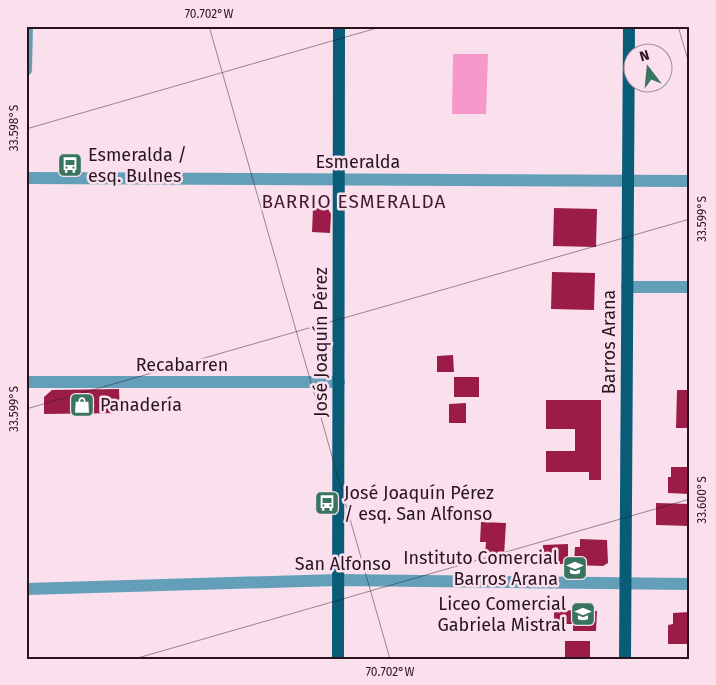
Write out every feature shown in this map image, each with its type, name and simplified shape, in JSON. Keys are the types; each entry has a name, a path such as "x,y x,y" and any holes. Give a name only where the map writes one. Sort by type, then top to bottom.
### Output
{"main road":[{"name":"José Joaquín Pérez","path":"338,659 339,26"},
{"name":"Barros Arana","path":"625,659 629,26"}],"street":[{"path":"26,70 27,26"},
{"name":"Esmeralda","path":"26,178 690,181"},
{"path":"627,287 690,287"},
{"name":"Recabarren","path":"26,382 339,382"},
{"name":"San Alfonso","path":"26,589 338,580 690,584"}],"shaded area":[{"path":"453,54 488,54 486,114 452,114"}],"building":[{"path":"313,208 328,209 331,214 330,233 312,232"},
{"path":"554,208 597,209 596,247 553,246"},
{"path":"552,272 595,273 594,310 551,309"},
{"path":"453,355 454,372 437,372 437,356"},
{"path":"454,377 479,377 479,397 454,397"},
{"name":"Panadería","path":"119,389 120,413 44,414 44,397 52,390"},
{"path":"677,390 690,390 690,428 676,428"},
{"path":"546,400 601,400 601,480 589,480 589,472 546,472 546,451 575,451 575,429 546,429"},
{"path":"466,403 466,423 449,423 449,404"},
{"path":"671,467 690,467 689,494 668,493 668,477 671,477"},
{"path":"656,503 690,504 690,526 656,525"},
{"path":"481,522 506,523 504,556 485,555 486,542 480,542"},
{"path":"580,539 607,540 608,563 603,566 574,565 575,547 580,547"},
{"path":"568,544 568,564 543,564 543,545"},
{"path":"554,610 597,611 596,631 573,631 573,624 554,624"},
{"path":"690,612 690,644 668,644 668,625 673,624 673,613"},
{"path":"565,641 590,641 590,659 565,659"}],"place":[{"name":"Esmeralda / esq. Bulnes","path":"70,165"},
{"name":"Panadería","path":"82,405"},
{"name":"José Joaquín Pérez / esq. San Alfonso","path":"327,503"},
{"name":"Instituto Comercial Barros Arana","path":"575,568"},
{"name":"Liceo Comercial Gabriela Mistral","path":"583,614"}],"district":[{"name":"BARRIO ESMERALDA","path":"354,201"}]}
